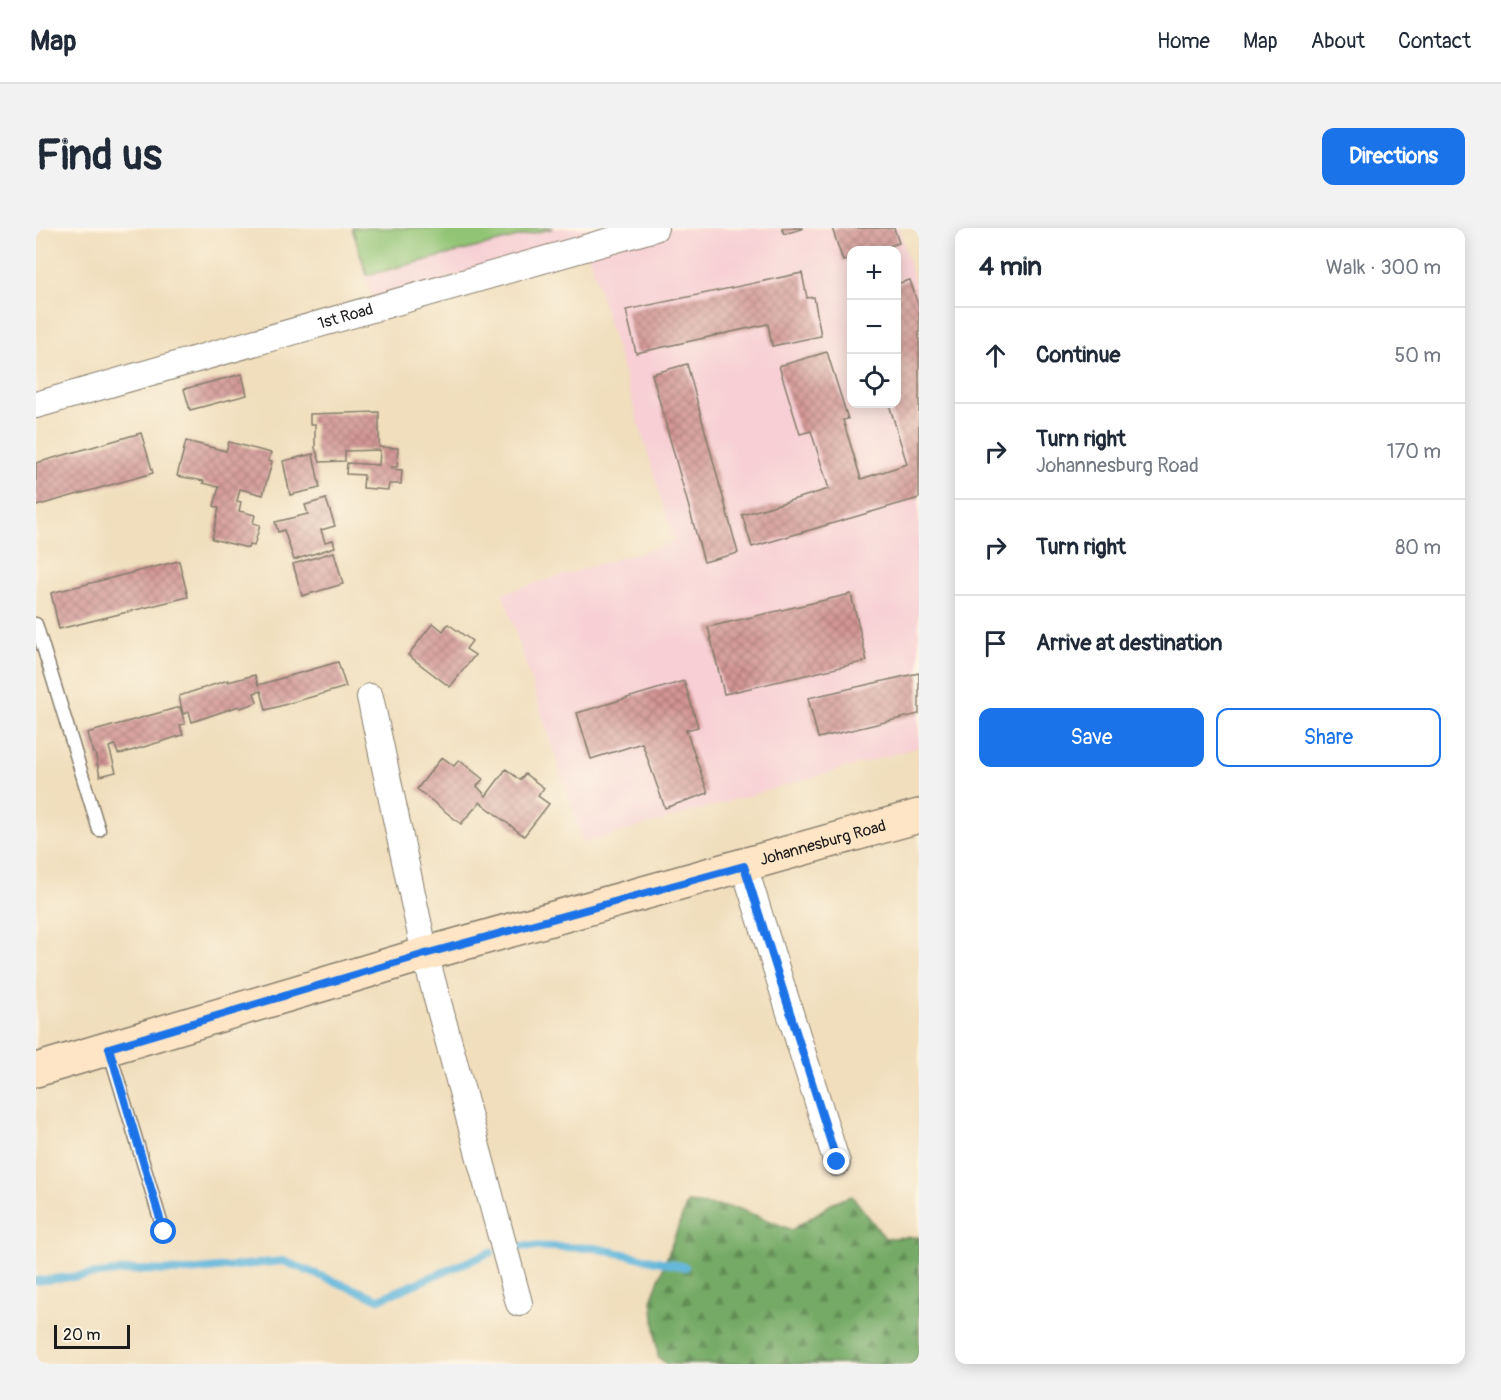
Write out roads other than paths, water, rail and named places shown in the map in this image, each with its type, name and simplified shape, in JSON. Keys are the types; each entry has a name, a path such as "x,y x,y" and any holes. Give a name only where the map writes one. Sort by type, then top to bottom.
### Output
{"main road":[{"name":"Johannesburg Road","path":"36,1070 425,954 919,816"}],"street":[{"name":"1st Road","path":"36,405 656,228"},
{"path":"370,697 425,954 519,1303"},
{"path":"744,866 837,1162"}],"lane":[{"path":"36,624 99,830"},
{"path":"109,1048 164,1232"}],"waterway":[{"path":"516,1246 595,1248 685,1267"},
{"path":"36,1281 133,1270 189,1271 283,1261 379,1299 491,1252"}]}
